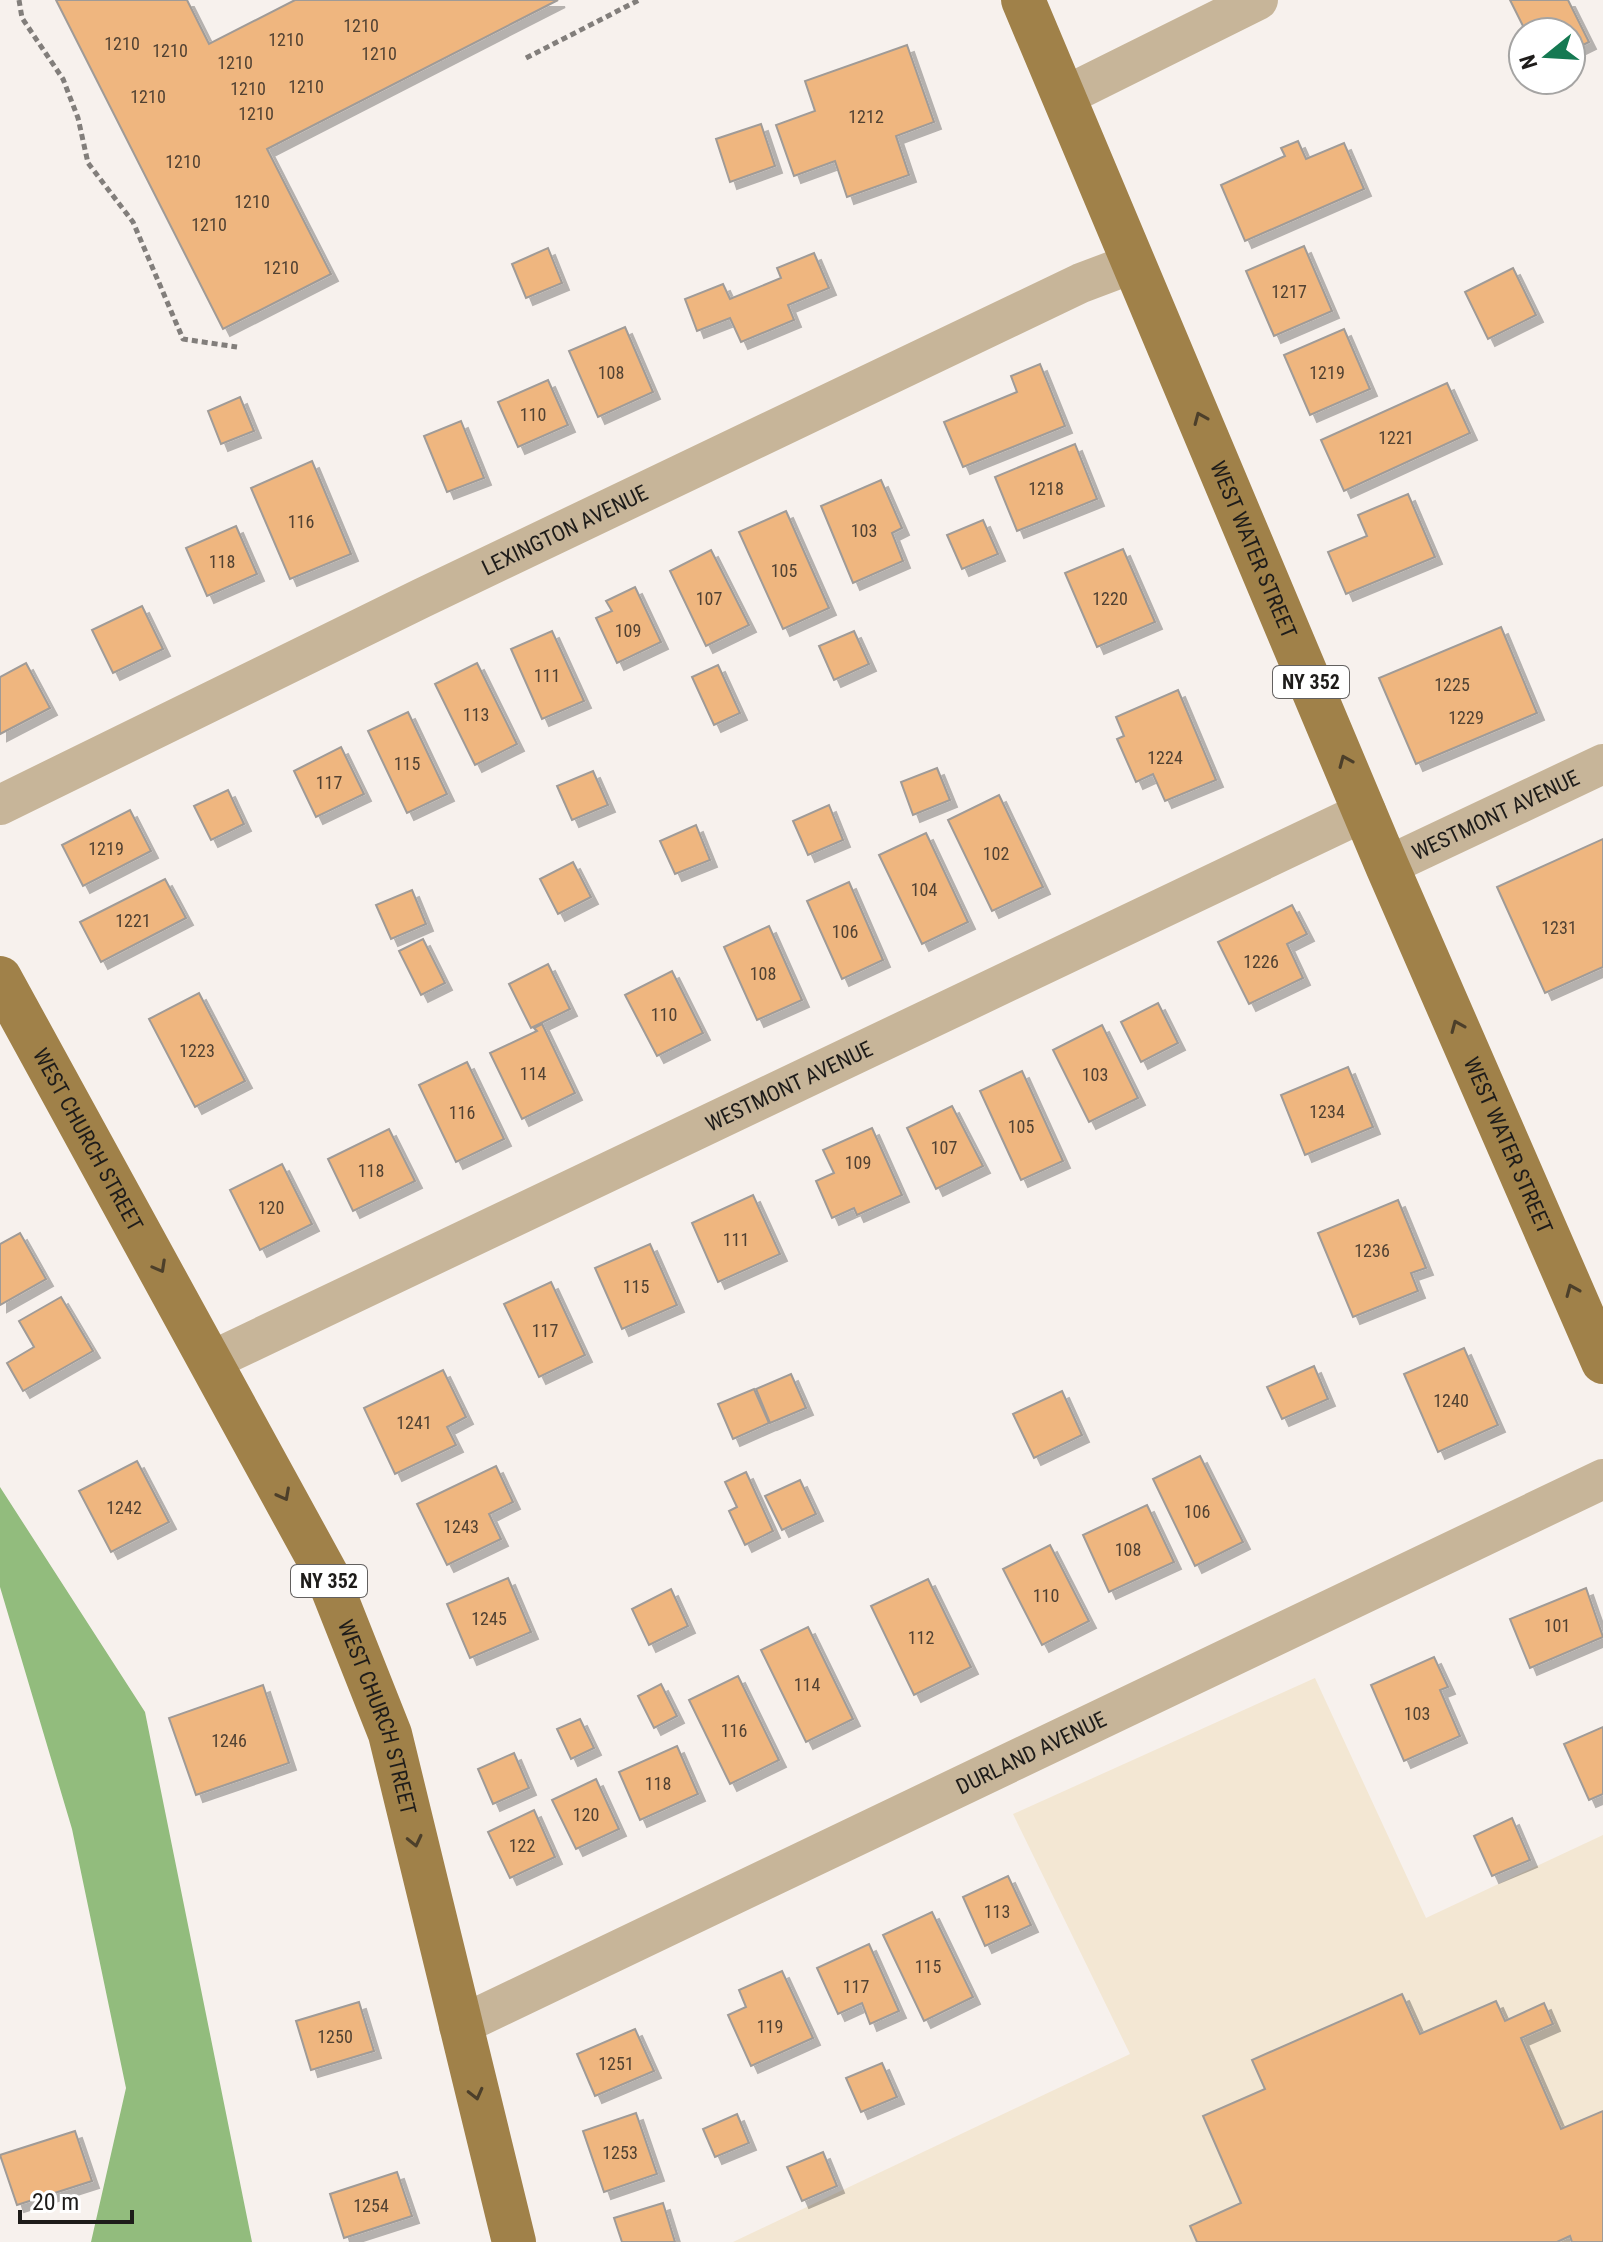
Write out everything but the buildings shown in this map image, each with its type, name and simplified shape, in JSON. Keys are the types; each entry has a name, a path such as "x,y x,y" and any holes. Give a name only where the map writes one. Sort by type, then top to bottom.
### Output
{"main road":[{"name":"WEST WATER STREET","path":"1023,0 1387,866 1603,1362"},
{"name":"WEST CHURCH STREET","path":"0,978 327,1575 390,1734 514,2242"}],"street":[{"path":"1065,96 1258,0"},
{"name":"LEXINGTON AVENUE","path":"0,805 465,577 1081,283 1134,263"},
{"name":"WESTMONT AVENUE","path":"1387,866 1603,764"},
{"name":"WESTMONT AVENUE","path":"211,1361 1366,811"},
{"name":"DURLAND AVENUE","path":"459,2026 1603,1479"}],"path":[{"path":"19,0 22,18 63,79 78,118 88,163 133,222 183,339 237,347"},
{"path":"526,58 639,0"}],"shaded area":[{"path":"1315,1678 1426,1918 1603,1835 1603,2242 733,2242 1130,2054 1013,1814"}],"green space":[{"path":"0,1487 145,1712 252,2242 91,2242 126,2088 72,1829 0,1587"}]}
